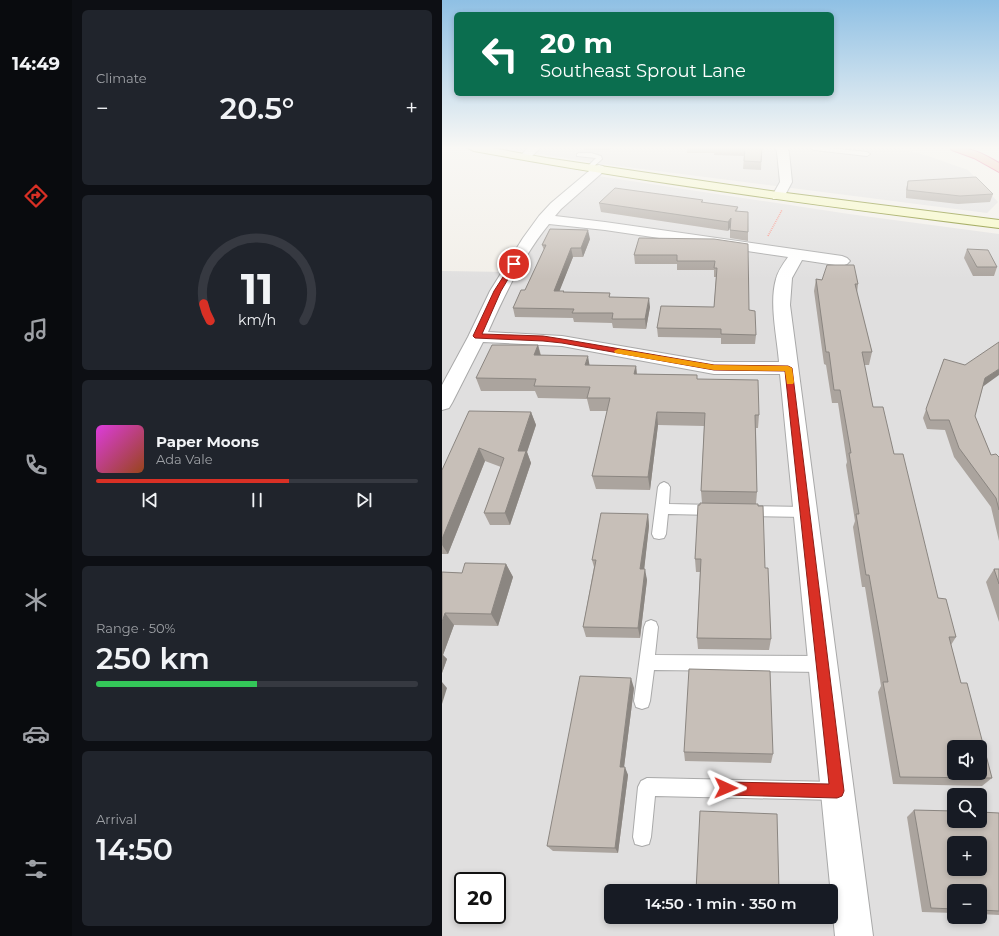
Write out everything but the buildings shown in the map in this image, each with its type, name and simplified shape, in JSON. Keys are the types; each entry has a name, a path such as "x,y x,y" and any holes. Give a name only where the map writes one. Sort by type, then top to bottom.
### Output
{"main road":[{"path":"750,192 999,224"}],"street":[{"path":"442,403 477,336 498,291 530,238 544,219 571,192"},
{"path":"778,196 780,192"},
{"path":"544,219 605,226 842,261"},
{"path":"798,255 785,273 782,285 782,305 854,936"},
{"path":"477,336 543,338 714,368 788,368"}],"lane":[{"path":"659,534 664,487"},
{"path":"661,509 805,512"},
{"path":"642,701 651,627"},
{"path":"647,662 822,664"},
{"path":"642,837 647,787 837,791"}],"shaded area":[{"path":"579,192 702,192 849,214 999,234 999,936 442,936 442,271 516,272 535,239 562,206"},
{"path":"820,192 988,192 998,202 987,213"}],"slow traffic":[{"path":"618,351 714,368 788,368 790,382"}],"route":[{"path":"514,264 498,291 477,336 543,338 650,358 714,368 788,368 837,791 726,788"}]}
